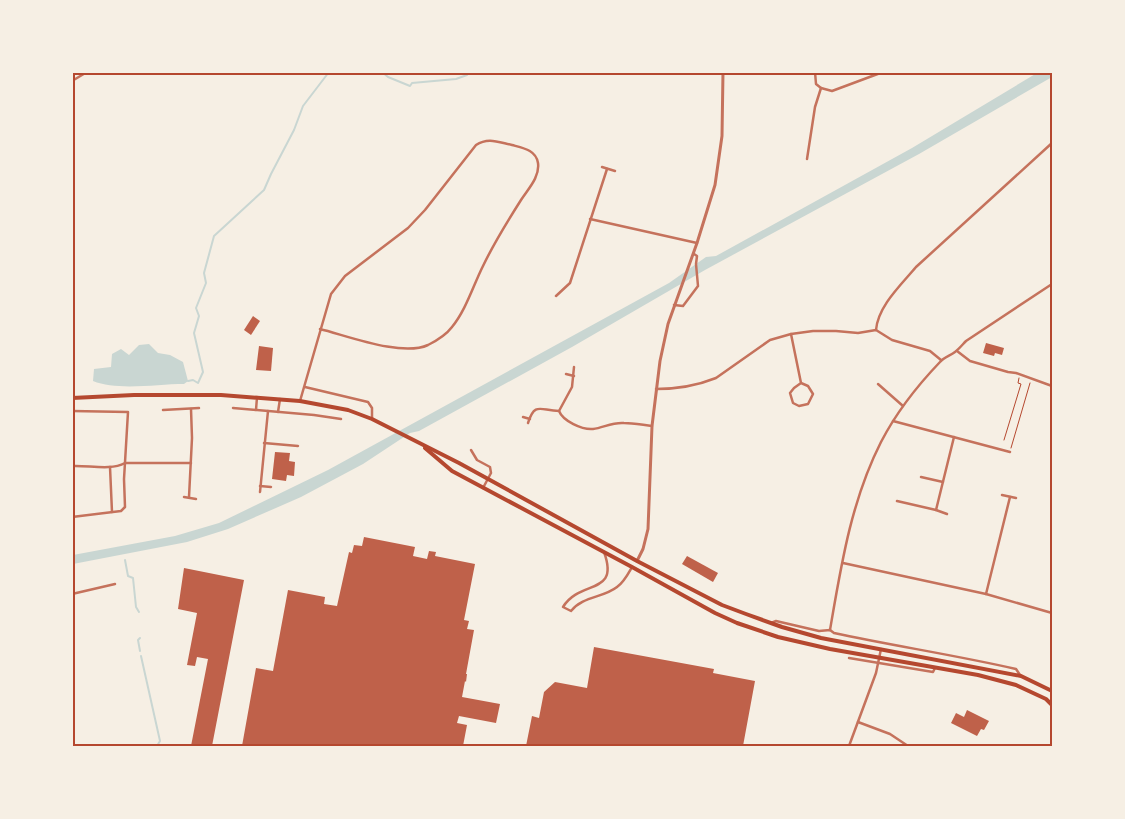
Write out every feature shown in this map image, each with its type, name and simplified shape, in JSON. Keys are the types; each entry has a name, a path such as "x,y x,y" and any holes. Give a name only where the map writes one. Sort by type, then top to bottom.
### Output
{"main road":[{"path":"72,398 193,394 300,401 348,410 391,428 459,463 637,561 722,605 771,623 821,638 1021,676 1052,691"},
{"path":"421,444 452,471 715,613 737,623 778,637 830,649 978,675 1016,685 1046,699 1052,705"},
{"path":"632,567 637,561"}],"street":[{"path":"72,81 87,72"},
{"path":"637,561 643,549 648,529 652,426 664,339 674,305 698,243 715,185 722,136 723,72"},
{"path":"815,72 816,84 821,88 832,91 883,72"},
{"path":"807,159 815,107 821,88"},
{"path":"300,401 305,387 320,329 331,294 345,276 408,228 425,210 476,145 482,141 490,139 528,150 535,154 538,161 538,170 534,180 502,231 462,311 452,328 443,336 427,346 412,350 398,350 320,329"},
{"path":"876,330 885,307 896,290 916,267 1052,144"},
{"path":"602,167 615,171"},
{"path":"556,296 570,283 607,169"},
{"path":"590,219 698,243"},
{"path":"674,305 683,306 698,284 697,256 694,254"},
{"path":"830,630 851,523 880,443 893,421 941,360 957,351 966,341 1052,284"},
{"path":"656,389 685,388 716,378 763,344 791,334 836,331 865,333 876,330 892,340 930,351 941,360"},
{"path":"791,334 801,383"},
{"path":"957,351 970,361 1021,374 1031,380 1052,386"},
{"path":"559,411 572,387 574,367"},
{"path":"566,374 574,376"},
{"path":"801,383 808,386 813,394 808,404 799,406 793,403 790,393 801,383"},
{"path":"878,384 903,406"},
{"path":"305,387 368,402 372,408 372,419"},
{"path":"256,410 257,397"},
{"path":"278,412 280,399"},
{"path":"162,410 199,408"},
{"path":"234,408 341,419"},
{"path":"189,497 192,438 191,409"},
{"path":"528,423 536,409 559,411"},
{"path":"260,492 268,411"},
{"path":"559,411 567,422 590,429 624,422 652,426"},
{"path":"72,412 128,412 125,507 121,511 72,517"},
{"path":"523,417 530,419"},
{"path":"893,421 1010,452"},
{"path":"936,510 954,437"},
{"path":"264,443 298,446"},
{"path":"471,450 477,460 490,467 491,473 483,488"},
{"path":"72,466 110,467 125,463 191,463"},
{"path":"110,467 112,512"},
{"path":"921,477 943,482"},
{"path":"260,486 271,487"},
{"path":"1002,495 1016,498"},
{"path":"184,497 196,499"},
{"path":"986,594 1010,497"},
{"path":"897,501 947,514"},
{"path":"604,552 609,566 608,575 602,582 575,594 568,599 563,607 571,612 587,599 617,587 632,567"},
{"path":"842,563 986,594 1052,613"},
{"path":"72,594 115,584"},
{"path":"771,623 776,621 819,631 830,630 834,633 860,639 974,659 1016,669 1021,676"},
{"path":"849,746 878,664 881,649"},
{"path":"850,658 933,672 936,667"},
{"path":"858,722 890,734 908,746"}],"path":[{"path":"1004,440 1021,384 1018,382 1021,374"},
{"path":"1010,452 1031,380"}],"shaded area":[{"path":"1037,73 1052,73 1052,77 919,154 705,270 572,347 419,431 410,433 363,464 301,497 228,529 187,542 73,564 73,555 175,536 219,523 328,470 669,283 706,257 716,256 912,148"},
{"path":"149,344 158,353 170,355 183,362 188,381 184,384 114,386 93,381 94,369 111,367 112,354 121,349 129,355 139,345"}],"building":[{"path":"253,316 260,321 251,335 244,330"},
{"path":"986,343 1004,348 1002,355 995,353 994,356 983,353"},
{"path":"259,346 273,348 271,371 256,370"},
{"path":"275,452 290,453 289,461 295,462 294,476 287,475 286,481 272,479"},
{"path":"364,537 415,547 413,556 427,559 429,551 436,552 435,556 475,564 464,620 469,621 467,629 474,630 462,697 500,704 496,723 459,716 457,723 467,725 463,746 242,746 256,668 273,671 288,590 325,597 324,604 337,606 349,552 352,553 354,545 362,546"},
{"path":"687,556 718,573 713,582 682,564"},
{"path":"184,568 244,580 212,746 191,746 208,659 197,657 195,666 187,665 197,613 178,609"},
{"path":"594,647 714,669 713,673 755,681 743,746 526,746 532,716 539,718 544,692 555,682 587,688"},
{"path":"967,710 989,721 984,730 981,729 977,736 951,723 956,713 964,717"}],"waterway":[{"path":"188,381 193,380 198,383 203,372 194,333 199,316 196,308 206,283 204,273 214,236 264,190 294,130 303,106 329,72"},
{"path":"382,72 388,77 410,86 412,83 456,79 467,75"},
{"path":"125,560 128,576 133,578 136,607 139,612"},
{"path":"140,638 138,640 140,651"},
{"path":"141,656 160,741 157,746"}]}
